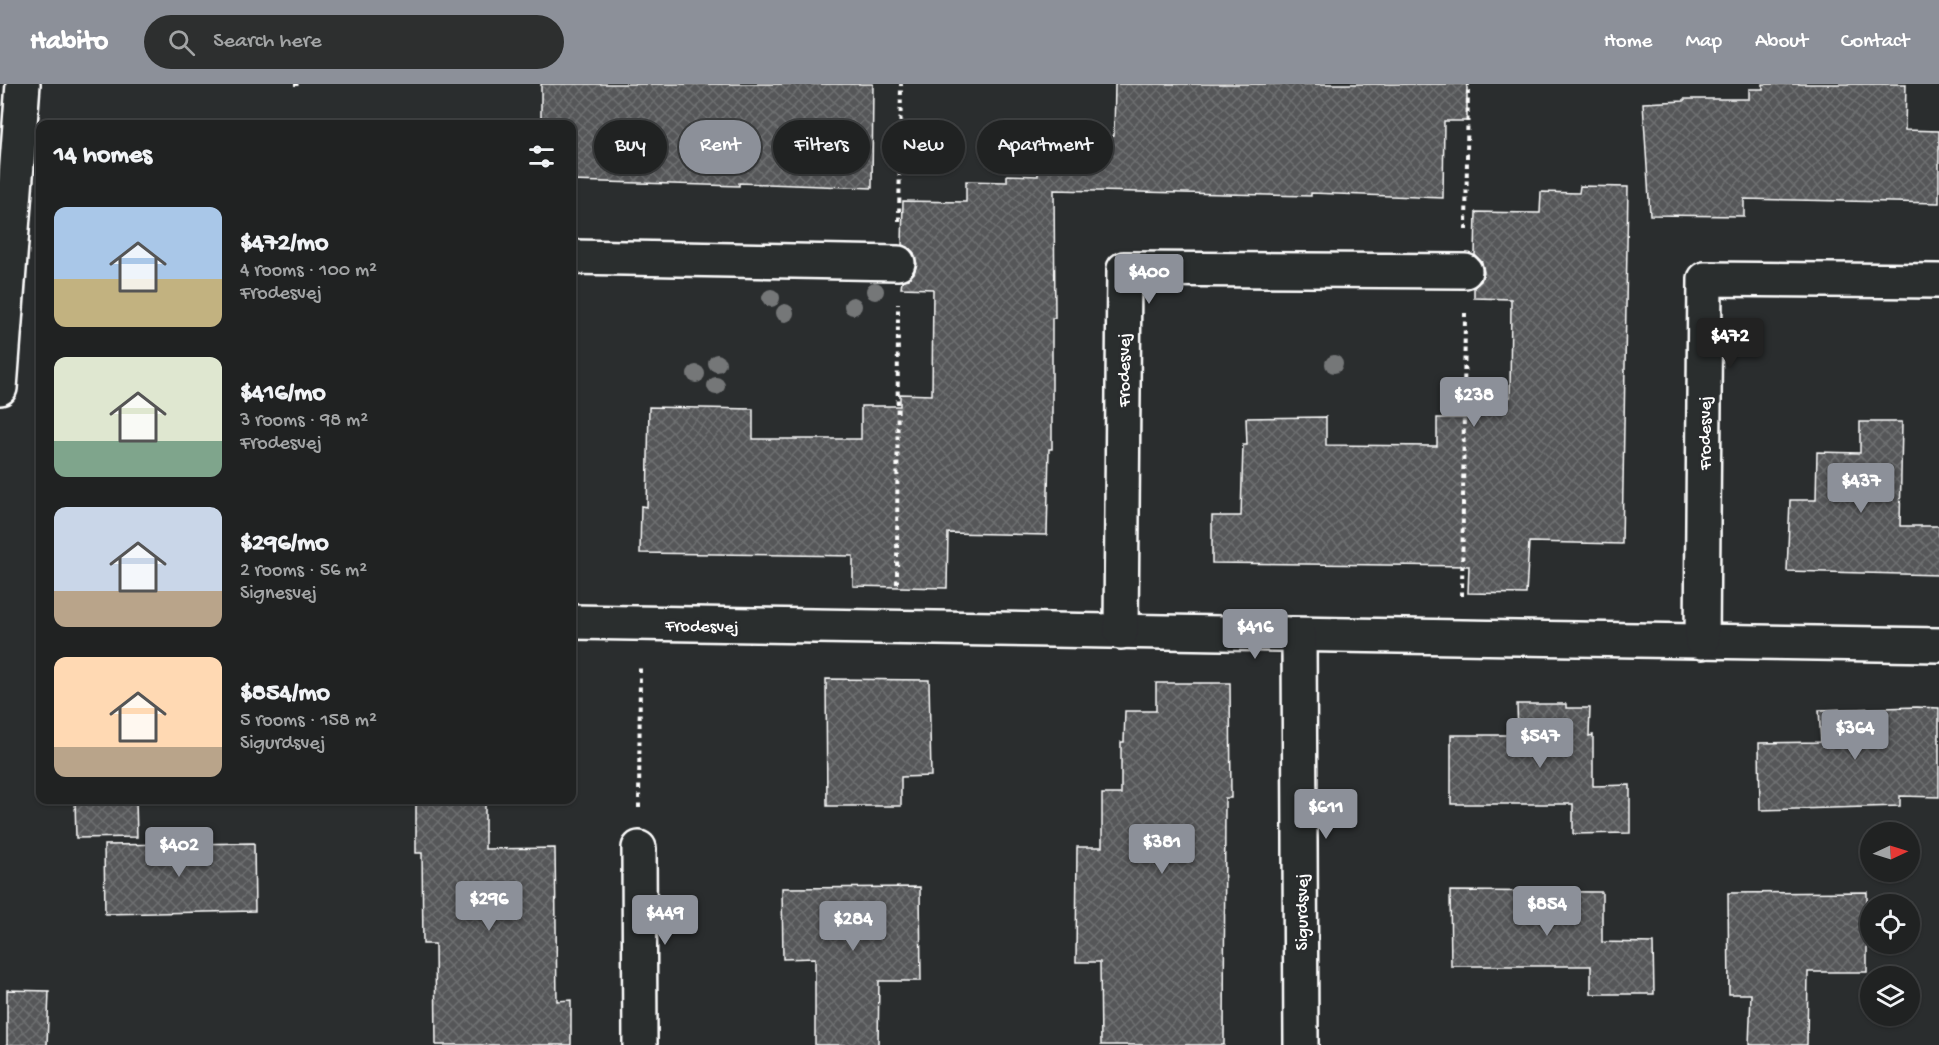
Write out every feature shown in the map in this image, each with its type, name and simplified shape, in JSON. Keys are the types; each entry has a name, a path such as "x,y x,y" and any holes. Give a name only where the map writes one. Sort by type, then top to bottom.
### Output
{"street":[{"path":"0,388 23,84"},
{"path":"576,257 898,263"},
{"name":"Frodesvej","path":"1121,632 1124,269 1465,271"},
{"name":"Frodesvej","path":"1702,642 1705,279 1939,281"},
{"name":"Frodesvej","path":"576,622 1939,645"},
{"name":"Sigurdsvej","path":"1299,635 1301,1045"},
{"path":"639,848 640,1045"}],"path":[{"path":"294,84 301,84"},
{"path":"897,628 901,84"},
{"path":"1461,637 1468,84"},
{"path":"639,848 640,624"}],"building":[{"path":"541,84 873,84 872,188 739,183 739,186 576,181 576,120 541,120"},
{"path":"1115,84 1467,84 1467,121 1444,121 1443,198 1311,193 1311,196 1054,190 1055,318 1052,318 1052,449 1049,449 1047,535 948,533 947,588 853,586 853,556 640,553 641,506 647,507 649,407 753,409 753,439 861,439 861,406 900,406 900,394 932,395 933,289 901,288 902,281 914,273 917,264 914,253 902,245 903,201 966,202 966,181 1007,182 1007,175 1113,174"},
{"path":"1763,84 1906,84 1905,130 1939,131 1939,203 1744,199 1744,216 1650,215 1643,103 1684,101 1684,99 1749,99 1749,89 1763,89"},
{"path":"1580,186 1628,187 1622,544 1529,542 1526,594 1468,593 1469,566 1212,563 1212,516 1241,516 1243,445 1247,445 1246,418 1326,417 1326,445 1437,446 1437,418 1473,418 1473,396 1510,397 1511,299 1474,298 1474,287 1481,281 1484,272 1482,262 1475,255 1476,212 1540,213 1541,192 1579,193"},
{"path":"1860,422 1902,422 1900,526 1939,526 1939,575 1787,571 1790,500 1816,500 1817,452 1860,453"},
{"path":"826,679 929,680 931,776 901,777 901,806 827,806"},
{"path":"1156,683 1230,683 1231,798 1225,798 1224,1045 1101,1045 1100,962 1076,962 1077,847 1102,847 1102,794 1121,794 1121,742 1124,742 1125,711 1156,711"},
{"path":"1517,704 1566,704 1566,708 1590,708 1589,736 1593,735 1593,786 1630,785 1630,833 1573,834 1573,804 1451,804 1451,735 1518,735"},
{"path":"1939,708 1939,797 1900,796 1900,806 1760,810 1759,743 1821,742 1819,710"},
{"path":"75,804 136,804 137,837 76,838"},
{"path":"416,804 485,804 485,849 555,848 557,1001 571,1000 571,1045 436,1045 435,944 423,944 422,853 416,853"},
{"path":"254,843 255,911 105,914 104,845"},
{"path":"920,887 921,981 879,981 878,1045 815,1045 815,958 783,959 782,888"},
{"path":"1450,891 1602,892 1602,942 1653,943 1654,994 1591,994 1591,966 1451,966"},
{"path":"1867,892 1867,894 1860,894 1860,954 1867,954 1867,966 1860,966 1860,972 1808,972 1807,1045 1749,1045 1751,994 1729,994 1728,893"},
{"path":"7,990 49,991 47,1045 7,1045"}]}
